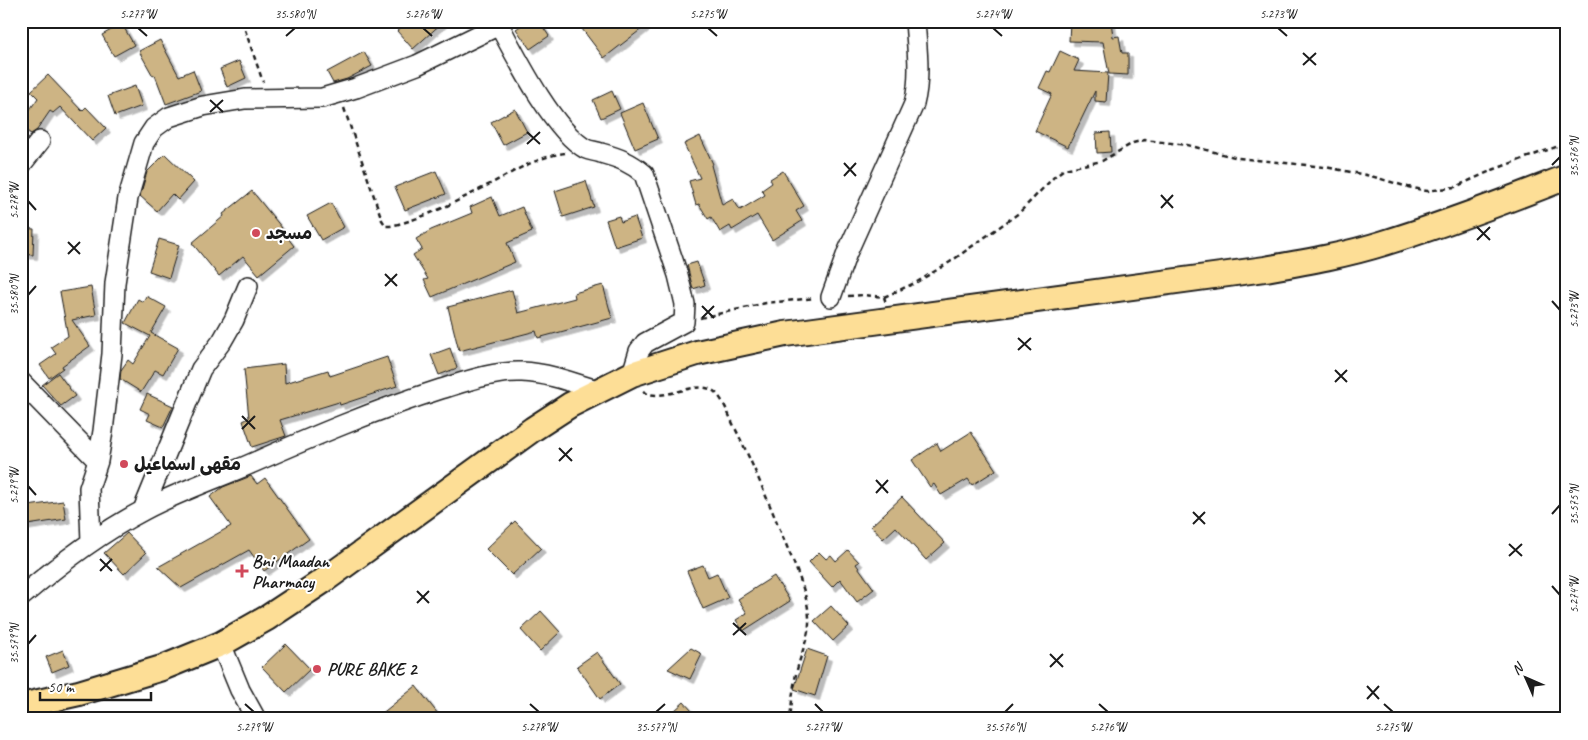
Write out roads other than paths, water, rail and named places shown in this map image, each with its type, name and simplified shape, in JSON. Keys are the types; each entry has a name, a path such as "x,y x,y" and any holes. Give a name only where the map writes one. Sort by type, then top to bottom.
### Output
{"main road":[{"path":"25,710 162,668 221,644 267,618 323,581 533,429 570,405 632,374 697,352 785,334 1265,269 1321,259 1383,244 1466,217 1567,177"}],"street":[{"path":"831,297 847,253 914,104 918,90 915,21"},
{"path":"91,542 89,488 98,461 104,431 112,354 115,283 128,198 144,143 154,128 169,117 203,106 245,99 322,98 417,64 498,23 528,78 559,125 571,138 587,150 627,161 644,174 678,275 685,304 684,322 646,343 639,351 632,374"},
{"path":"21,165 40,141"},
{"path":"143,510 192,388 234,320 248,286"},
{"path":"21,597 91,542 143,510 178,493 317,434 389,406 465,382 497,374 521,372 551,375 599,391"},
{"path":"21,382 98,461"},
{"path":"221,644 240,690 256,719"}],"place":[{"name":"مسجد","path":"256,233"},
{"name":"مقهى اسماعيل","path":"124,464"},
{"name":"Bni Maadan Pharmacy","path":"242,571"},
{"name":"PURE BAKE 2","path":"317,669"}]}
